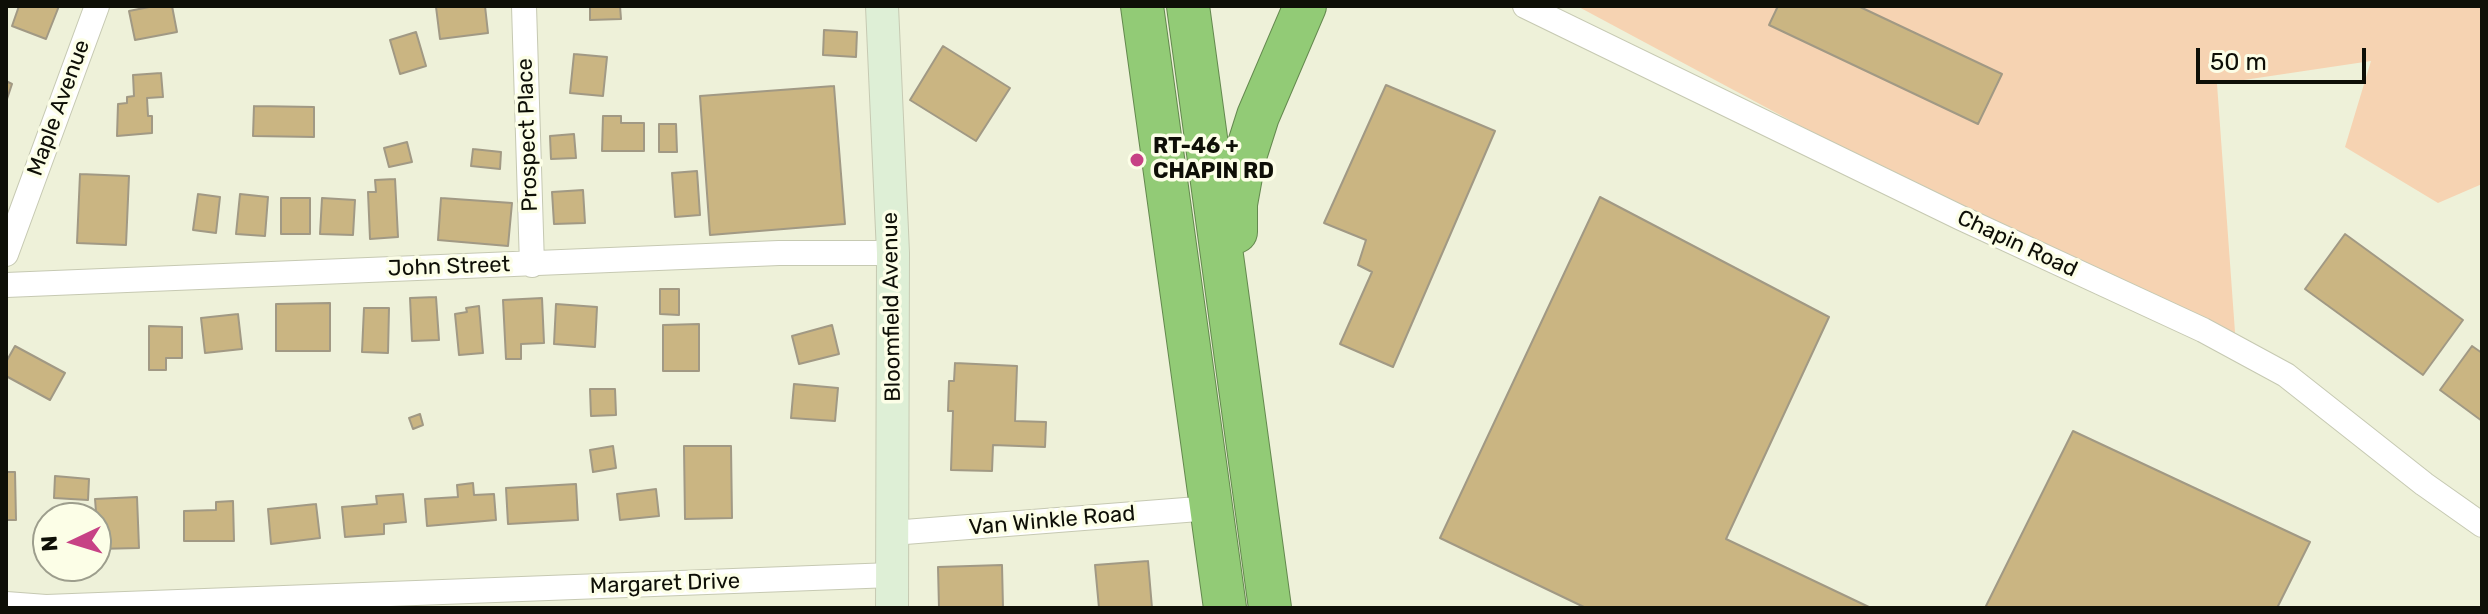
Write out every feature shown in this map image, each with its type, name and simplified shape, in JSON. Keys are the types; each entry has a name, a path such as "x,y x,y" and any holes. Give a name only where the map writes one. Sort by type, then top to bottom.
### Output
{"highway":[{"path":"1142,6 1225,608"},
{"path":"1188,6 1270,608"},
{"path":"1235,349 1236,204 1244,160 1258,116 1305,6"}],"street":[{"name":"Maple Avenue","path":"6,254 13,212 97,6"},
{"name":"Prospect Place","path":"524,6 532,265"},
{"name":"Bloomfield Avenue","path":"882,6 893,253 892,608"},
{"name":"Chapin Road","path":"1525,6 1961,218 2203,330 2286,375 2424,484 2482,525"},
{"name":"John Street","path":"6,285 779,253 893,253"},
{"name":"Van Winkle Road","path":"892,533 1211,508"},
{"name":"Margaret Drive","path":"6,604 77,606 892,575"}],"shaded area":[{"path":"1577,6 2482,6 2482,184 2438,203 2345,147 2371,61 2217,84 2236,346 1976,220"}],"building":[{"path":"19,6 59,6 46,39 12,26"},
{"path":"172,6 177,32 135,40 129,11"},
{"path":"485,6 488,33 440,39 436,7"},
{"path":"590,6 620,6 621,19 590,20"},
{"path":"1778,6 1858,6 2002,74 1978,124 1769,25"},
{"path":"824,30 857,32 856,57 823,55"},
{"path":"416,32 426,66 400,74 390,40"},
{"path":"943,46 1010,88 976,141 910,100"},
{"path":"574,54 607,57 603,96 570,93"},
{"path":"161,73 163,97 147,98 148,116 152,116 152,133 117,136 118,104 127,103 127,97 134,96 133,75"},
{"path":"6,81 12,84 6,102"},
{"path":"1386,85 1495,131 1393,367 1340,344 1372,272 1358,265 1366,240 1324,223"},
{"path":"834,86 845,224 710,235 700,96"},
{"path":"254,106 314,107 314,137 253,136"},
{"path":"603,116 621,116 621,123 644,123 644,151 602,151"},
{"path":"659,124 676,124 677,152 659,152"},
{"path":"574,134 576,158 551,159 550,136"},
{"path":"407,142 412,162 389,167 384,148"},
{"path":"473,149 501,152 500,169 471,166"},
{"path":"697,171 700,215 675,217 672,173"},
{"path":"80,174 129,176 126,245 77,243"},
{"path":"395,179 398,237 370,239 368,192 376,192 375,180"},
{"path":"583,190 585,223 554,224 552,192"},
{"path":"198,194 220,197 216,233 193,230"},
{"path":"240,194 268,197 265,236 236,234"},
{"path":"1600,197 1829,317 1726,539 1871,608 1586,608 1440,538"},
{"path":"281,198 310,198 310,234 281,234"},
{"path":"322,198 355,200 353,235 320,234"},
{"path":"441,198 512,203 508,246 438,240"},
{"path":"2345,234 2463,320 2423,375 2305,289"},
{"path":"660,289 679,289 679,315 660,314"},
{"path":"436,297 439,340 412,341 410,298"},
{"path":"542,298 544,343 521,344 521,359 506,359 503,300"},
{"path":"330,303 330,351 276,351 276,304"},
{"path":"556,304 597,307 595,347 554,344"},
{"path":"479,306 483,353 459,355 455,314"},
{"path":"364,308 389,308 388,353 362,352"},
{"path":"238,314 242,349 205,353 201,318"},
{"path":"699,324 699,371 663,371 663,325"},
{"path":"832,325 839,354 799,364 792,336"},
{"path":"149,326 182,327 182,358 166,358 166,370 149,370"},
{"path":"15,346 65,373 50,400 6,376 6,362"},
{"path":"2472,346 2482,353 2482,421 2440,390"},
{"path":"955,363 1017,366 1015,421 1046,422 1045,447 993,445 992,471 951,470 953,411 948,411 949,381 954,381"},
{"path":"794,384 838,388 835,421 791,418"},
{"path":"590,389 615,389 616,415 591,416"},
{"path":"420,414 423,425 413,429 409,418"},
{"path":"2073,431 2310,542 2277,608 1985,608"},
{"path":"613,446 616,468 593,472 590,450"},
{"path":"684,446 731,446 732,518 685,519"},
{"path":"6,472 15,472 16,520 6,520"},
{"path":"55,476 89,479 88,500 54,498"},
{"path":"473,483 474,495 494,494 496,520 427,526 425,499 458,497 457,485"},
{"path":"576,484 578,520 508,524 506,488"},
{"path":"656,489 659,516 620,520 617,494"},
{"path":"403,494 406,522 384,524 384,534 345,537 342,507 377,504 376,496"},
{"path":"137,497 139,548 112,549 112,502 95,502 95,499"},
{"path":"233,501 234,541 184,541 184,511 216,510 216,502"},
{"path":"316,504 320,538 271,544 268,509"},
{"path":"1148,561 1152,608 1099,608 1095,565"},
{"path":"1002,565 1003,608 939,608 938,567"}],"place":[{"name":"RT-46 + CHAPIN RD","path":"1137,160"}]}
